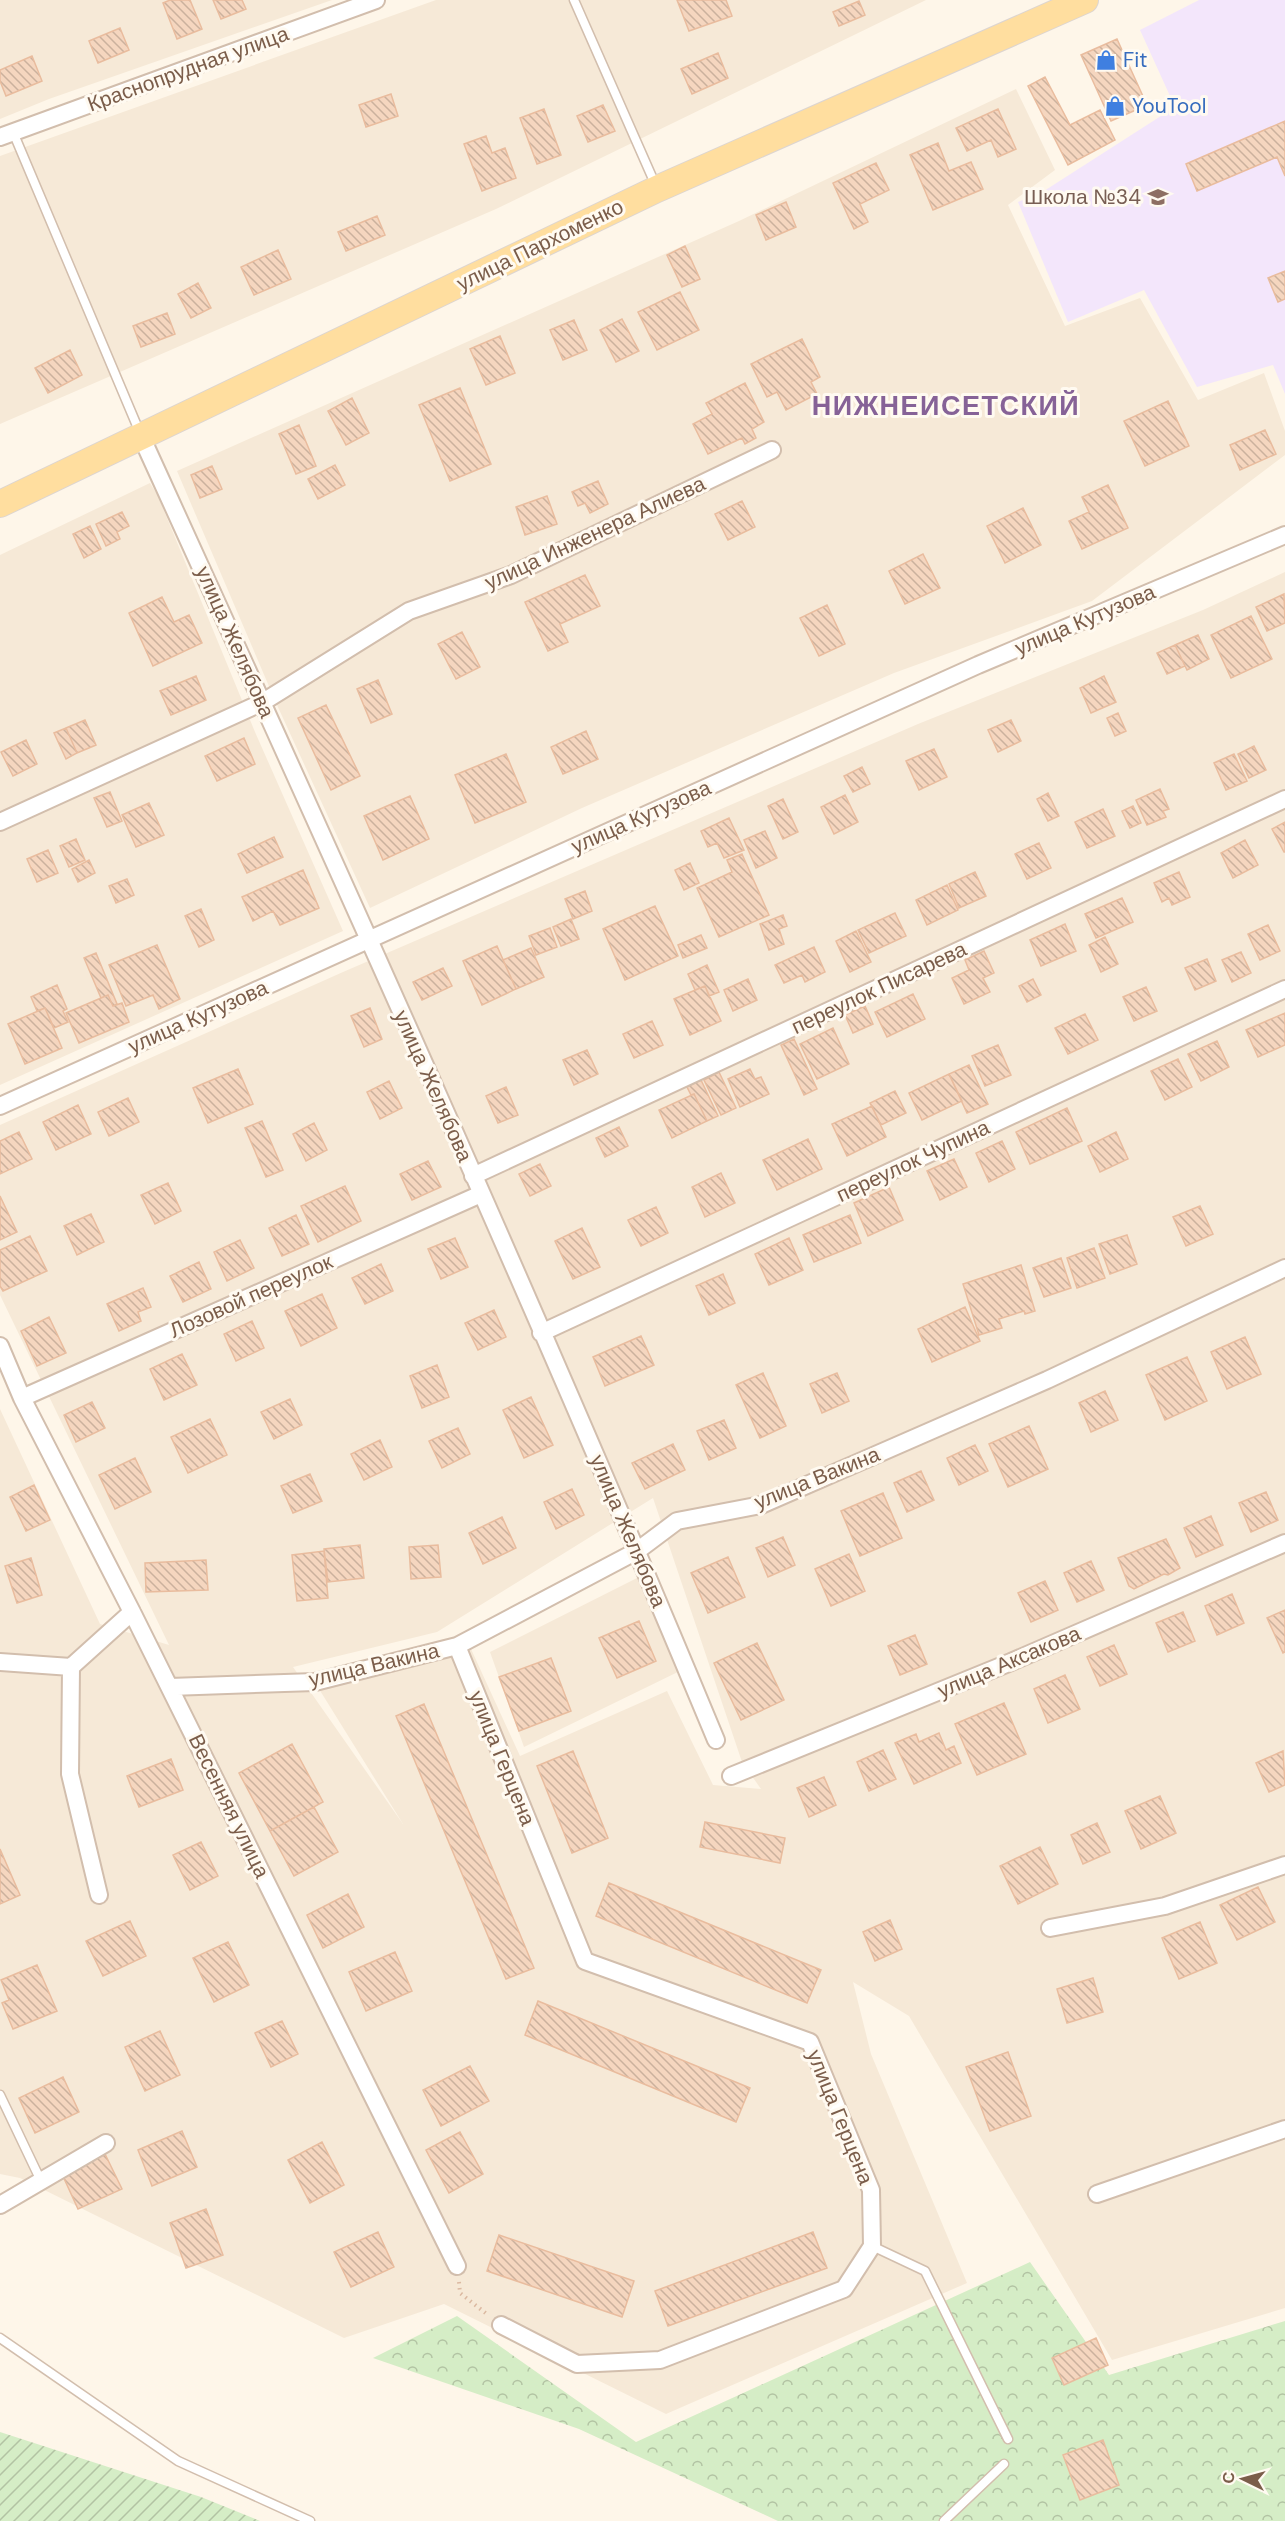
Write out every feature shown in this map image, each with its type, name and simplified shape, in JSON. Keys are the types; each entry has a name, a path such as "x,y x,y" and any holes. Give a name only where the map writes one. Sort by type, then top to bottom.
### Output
{"main road":[{"name":"улица Пархоменко","path":"0,504 657,189 1085,0"}],"street":[{"name":"Краснопрудная улица","path":"7,135 376,0"},
{"name":"улица Желябова","path":"141,436 369,940 637,1551 716,1740"},
{"name":"улица Инженера Алиева","path":"0,822 262,702 409,611 511,575 772,450"},
{"name":"улица Кутузова","path":"0,1106 978,665 1285,535"},
{"name":"переулок Писарева","path":"472,1176 1285,799"},
{"name":"переулок Чупина","path":"541,1333 1285,989"},
{"name":"Лозовой переулок","path":"22,1398 481,1194"},
{"name":"улица Вакина","path":"170,1688 315,1682 457,1646 637,1551 677,1521 761,1504 1047,1380 1285,1268"},
{"name":"Весенняя улица","path":"2,1353 22,1398 132,1612 457,2266"},
{"name":"улица Аксакова","path":"731,1776 1011,1662 1285,1544"},
{"path":"0,1662 71,1666 132,1612"},
{"name":"улица Герцена","path":"457,1646 585,1961 810,2042 871,2190 872,2246"},
{"path":"71,1666 70,1774 99,1894"},
{"path":"1050,1929 1165,1905 1285,1865"},
{"path":"1097,2194 1285,2129"},
{"path":"0,2205 106,2143"},
{"path":"501,2325 577,2364 660,2360 844,2289 872,2246"}],"lane":[{"path":"574,0 657,189"},
{"path":"7,135 141,436"},
{"path":"0,2095 41,2181"},
{"path":"872,2246 925,2271 1008,2439"},
{"path":"0,2338 178,2461 310,2521"},
{"path":"944,2521 1004,2464"}],"path":[{"path":"457,2266 460,2293 501,2325"}],"shaded area":[{"path":"0,0 332,0 49,99 0,119"},
{"path":"436,0 926,0 496,209 0,424 0,156"},
{"name":"Школа №34","path":"1199,0 1285,0 1285,394 1273,365 1197,387 1144,290 1068,322 1018,202 1044,191 1175,107 1140,30"},
{"path":"1016,89 1055,170 1008,205 1065,326 1140,298 1198,400 1264,373 1285,431 1285,455 1092,601 894,673 582,808 370,908 277,705 177,471 739,221"},
{"path":"150,483 158,496 255,732 343,931 0,1085 0,555"},
{"path":"1285,572 1285,2308 1112,2360 909,2016 853,1982 871,2054 967,2283 666,2414 444,2304 344,2338 20,2178 0,2174 0,1409 100,1624 169,1645 0,1295 0,1125 343,972 918,724 1203,610","holes":["653,1498 742,1762 761,1789 713,1785 667,1691 520,1756 471,1649 319,1689 403,1824 293,1667 437,1632"]},
{"path":"639,1577 682,1670 524,1747 490,1652"}],"green space":[{"path":"1030,2262 1109,2375 1285,2321 1285,2521 778,2521 579,2429 373,2358 457,2316 636,2442"},
{"path":"0,2432 201,2497 260,2521 0,2521"}],"building":[{"path":"170,0 190,0 202,29 177,39 163,3"},
{"path":"213,0 242,0 246,9 221,19"},
{"path":"677,0 726,0 732,16 689,31"},
{"path":"859,1 865,15 839,26 833,12"},
{"path":"120,28 129,50 98,63 89,41"},
{"path":"1117,39 1147,105 1111,121 1081,55"},
{"path":"718,53 728,78 692,94 681,69"},
{"path":"32,56 42,81 6,96 0,81 0,70"},
{"path":"1045,77 1070,125 1100,110 1115,140 1068,165 1028,86"},
{"path":"391,94 398,116 366,127 359,105"},
{"path":"603,105 615,131 588,142 577,116"},
{"path":"544,109 561,155 537,164 520,118"},
{"path":"998,109 1016,149 998,157 991,140 967,151 956,128"},
{"path":"1285,121 1285,176 1277,157 1197,191 1186,164"},
{"path":"486,136 492,153 505,148 516,178 482,191 464,144"},
{"path":"938,143 949,171 971,162 983,189 933,210 910,155"},
{"path":"876,163 889,190 860,204 868,222 854,229 833,183"},
{"path":"786,202 796,227 766,240 756,215"},
{"path":"377,216 385,235 346,251 338,232"},
{"path":"685,246 700,279 682,287 667,255"},
{"path":"278,250 291,279 254,295 241,267"},
{"path":"1285,271 1285,299 1278,302 1268,278"},
{"path":"198,283 211,308 191,318 178,294"},
{"path":"680,292 699,330 657,350 638,312"},
{"path":"167,313 175,334 141,347 133,326"},
{"path":"622,319 639,351 616,362 600,330"},
{"path":"574,320 587,350 563,360 550,330"},
{"path":"500,336 515,373 486,385 470,349"},
{"path":"802,339 820,377 811,382 817,394 786,410 777,392 767,397 751,364"},
{"path":"70,350 82,375 48,393 35,368"},
{"path":"745,383 764,422 752,429 756,438 745,444 742,438 708,454 693,424 712,414 706,403"},
{"path":"460,388 491,464 450,481 419,405"},
{"path":"352,398 369,433 346,445 328,411"},
{"path":"1168,401 1189,446 1145,466 1124,421"},
{"path":"299,425 316,466 296,474 279,434"},
{"path":"1265,430 1276,454 1240,470 1230,445"},
{"path":"335,465 345,485 318,499 308,479"},
{"path":"212,466 222,489 200,498 191,475"},
{"path":"598,481 608,504 590,513 585,503 578,506 572,492"},
{"path":"1108,485 1128,528 1082,549 1069,521 1089,512 1082,497"},
{"path":"547,496 557,524 525,535 516,507"},
{"path":"742,501 755,527 728,540 715,514"},
{"path":"1023,508 1041,545 1005,563 987,526"},
{"path":"122,512 129,526 117,532 120,539 106,546 96,524"},
{"path":"90,526 101,549 84,558 73,534"},
{"path":"923,554 940,588 905,604 889,571"},
{"path":"585,575 600,606 560,624 568,642 548,651 525,602"},
{"path":"1284,594 1285,623 1267,631 1256,607"},
{"path":"162,597 174,622 189,615 202,643 153,666 129,613"},
{"path":"827,605 845,644 819,656 800,618"},
{"path":"1251,616 1272,659 1231,678 1211,635"},
{"path":"462,632 480,667 456,679 438,644"},
{"path":"1198,635 1209,659 1187,670 1175,645"},
{"path":"1175,645 1185,666 1167,674 1157,653"},
{"path":"196,676 206,700 171,715 160,691"},
{"path":"1104,676 1116,702 1091,713 1080,688"},
{"path":"378,680 392,714 371,723 357,689"},
{"path":"326,705 360,776 331,790 298,718"},
{"path":"1118,713 1126,731 1115,736 1107,718"},
{"path":"85,720 96,745 77,753 66,728"},
{"path":"1011,720 1021,741 998,752 988,730"},
{"path":"66,728 77,753 66,759 54,733"},
{"path":"586,731 598,759 563,774 551,747"},
{"path":"244,738 255,764 217,781 205,756"},
{"path":"26,740 37,764 13,776 1,752"},
{"path":"1254,746 1266,770 1249,778 1238,754"},
{"path":"934,749 947,777 919,790 906,761"},
{"path":"506,754 526,802 475,823 455,775"},
{"path":"1234,754 1247,781 1226,790 1214,763"},
{"path":"862,767 870,784 853,792 844,776"},
{"path":"1160,789 1169,809 1163,811 1166,817 1147,825 1136,800"},
{"path":"110,792 122,821 107,827 94,798"},
{"path":"1048,793 1059,816 1048,821 1037,799"},
{"path":"845,795 858,822 834,834 821,807"},
{"path":"410,796 429,839 383,860 364,816"},
{"path":"783,799 798,832 783,839 768,806"},
{"path":"149,803 164,835 136,847 122,815"},
{"path":"1133,806 1141,823 1130,828 1122,811"},
{"path":"1103,809 1115,836 1087,848 1075,822"},
{"path":"729,818 744,850 724,858 717,843 708,847 701,831"},
{"path":"1285,822 1285,852 1284,852 1272,829"},
{"path":"765,831 777,858 756,868 744,840"},
{"path":"274,837 283,857 247,873 238,854"},
{"path":"76,839 85,860 69,867 60,846"},
{"path":"1245,840 1258,865 1233,878 1221,853"},
{"path":"1039,843 1051,868 1027,879 1015,854"},
{"path":"48,850 58,873 37,882 27,859"},
{"path":"742,854 769,915 719,937 697,888 732,872 727,860"},
{"path":"89,860 95,873 78,882 72,869"},
{"path":"690,863 699,883 684,890 675,870"},
{"path":"303,870 319,908 280,925 273,911 253,921 242,897"},
{"path":"975,872 986,896 959,908 949,884"},
{"path":"1179,872 1190,897 1172,905 1169,898 1162,902 1154,883"},
{"path":"127,879 134,895 116,903 109,886"},
{"path":"947,885 958,910 927,925 916,900"},
{"path":"585,891 592,911 573,919 565,899"},
{"path":"1122,898 1133,922 1096,938 1085,914"},
{"path":"655,906 678,956 625,980 603,929"},
{"path":"201,909 214,940 199,947 185,916"},
{"path":"895,913 906,936 869,953 858,930"},
{"path":"783,915 787,926 779,929 784,944 769,950 760,924"},
{"path":"571,919 579,939 561,946 553,927"},
{"path":"1065,924 1076,951 1041,966 1030,940"},
{"path":"1268,925 1280,951 1260,960 1248,934"},
{"path":"550,928 557,947 536,955 529,936"},
{"path":"856,931 871,962 850,972 836,941"},
{"path":"701,935 707,948 683,958 678,945"},
{"path":"1105,937 1118,964 1101,972 1089,945"},
{"path":"157,945 180,999 159,1009 153,995 126,1006 109,965"},
{"path":"497,946 516,989 482,1005 463,961"},
{"path":"814,947 825,972 805,982 802,975 784,983 775,965"},
{"path":"531,948 544,977 516,989 503,960"},
{"path":"984,951 994,973 983,978 990,992 964,1004 952,978 969,970 965,960"},
{"path":"1241,952 1251,973 1232,982 1222,960"},
{"path":"96,953 117,1004 113,1006 108,995 101,998 84,958"},
{"path":"1207,959 1216,981 1195,990 1185,968"},
{"path":"707,965 719,992 709,996 705,986 695,990 688,974"},
{"path":"443,968 452,986 422,1000 413,982"},
{"path":"748,979 757,1000 733,1011 724,990"},
{"path":"1033,979 1041,995 1027,1002 1019,986"},
{"path":"57,985 67,1009 63,1011 68,1022 54,1028 45,1008 37,1011 31,997"},
{"path":"705,986 721,1021 690,1035 674,999"},
{"path":"1146,987 1157,1011 1134,1021 1123,997"},
{"path":"913,994 925,1019 887,1037 875,1012"},
{"path":"108,995 113,1006 122,1003 129,1022 79,1043 66,1013"},
{"path":"865,1006 873,1024 853,1033 845,1015"},
{"path":"45,1008 62,1048 25,1064 8,1024"},
{"path":"370,1008 382,1039 364,1047 351,1016"},
{"path":"1285,1013 1285,1045 1258,1057 1246,1030"},
{"path":"1085,1014 1098,1040 1068,1054 1055,1028"},
{"path":"652,1021 663,1045 634,1058 623,1034"},
{"path":"833,1028 849,1064 817,1079 800,1044"},
{"path":"794,1039 817,1089 804,1095 781,1045"},
{"path":"1217,1041 1229,1067 1201,1081 1188,1054"},
{"path":"998,1045 1011,1075 985,1086 972,1056"},
{"path":"587,1050 598,1074 574,1085 563,1060"},
{"path":"1178,1059 1192,1087 1165,1100 1151,1071"},
{"path":"969,1065 988,1104 967,1113 949,1074"},
{"path":"238,1069 253,1104 208,1123 193,1088"},
{"path":"750,1069 755,1079 761,1077 769,1094 740,1107 728,1079"},
{"path":"719,1072 736,1108 721,1115 704,1080"},
{"path":"949,1074 962,1101 922,1120 909,1093"},
{"path":"701,1080 718,1116 707,1121 694,1094 691,1095 687,1087"},
{"path":"389,1081 402,1108 380,1119 367,1092"},
{"path":"506,1087 518,1115 498,1123 486,1096"},
{"path":"895,1091 906,1113 881,1125 870,1103"},
{"path":"694,1094 707,1121 672,1138 659,1110"},
{"path":"128,1098 139,1122 109,1136 98,1112"},
{"path":"78,1105 91,1134 56,1150 43,1122"},
{"path":"872,1106 886,1137 847,1156 832,1124"},
{"path":"1067,1108 1082,1141 1030,1164 1016,1132"},
{"path":"262,1121 283,1170 266,1177 245,1128"},
{"path":"314,1123 327,1150 306,1161 293,1134"},
{"path":"619,1127 628,1146 605,1157 596,1138"},
{"path":"19,1132 32,1159 0,1174 0,1141"},
{"path":"1116,1132 1128,1159 1100,1172 1088,1146"},
{"path":"808,1139 822,1169 777,1190 763,1160"},
{"path":"1002,1141 1015,1169 989,1182 976,1153"},
{"path":"954,1159 967,1187 940,1200 927,1171"},
{"path":"428,1161 441,1187 412,1200 400,1174"},
{"path":"540,1164 551,1186 530,1196 519,1174"},
{"path":"721,1173 735,1203 705,1217 692,1187"},
{"path":"168,1183 181,1211 155,1224 141,1195"},
{"path":"345,1186 361,1221 318,1242 301,1206"},
{"path":"889,1187 903,1220 868,1236 854,1203"},
{"path":"0,1196 17,1232 0,1240"},
{"path":"1200,1206 1213,1234 1186,1246 1173,1217"},
{"path":"656,1207 668,1233 641,1246 628,1220"},
{"path":"91,1214 104,1242 77,1255 64,1226"},
{"path":"296,1215 309,1244 282,1256 269,1228"},
{"path":"850,1215 861,1243 814,1262 803,1235"},
{"path":"582,1228 600,1267 573,1279 555,1241"},
{"path":"1127,1235 1137,1264 1110,1274 1099,1244"},
{"path":"30,1236 47,1271 3,1291 0,1286 0,1250"},
{"path":"455,1238 468,1267 441,1279 428,1249"},
{"path":"789,1238 803,1270 769,1285 755,1254"},
{"path":"240,1240 254,1268 227,1281 214,1252"},
{"path":"1094,1248 1105,1278 1077,1288 1067,1258"},
{"path":"1061,1258 1071,1288 1044,1297 1033,1268"},
{"path":"199,1262 211,1289 183,1302 170,1276"},
{"path":"381,1264 393,1291 365,1304 352,1278"},
{"path":"1021,1265 1035,1311 1025,1314 1024,1311 999,1319 1002,1328 979,1335 963,1284"},
{"path":"723,1274 735,1303 709,1315 696,1286"},
{"path":"143,1288 151,1307 138,1312 141,1321 119,1331 107,1304"},
{"path":"322,1294 337,1328 301,1346 285,1311"},
{"path":"965,1307 980,1341 932,1362 918,1329"},
{"path":"494,1310 506,1337 478,1350 465,1323"},
{"path":"49,1317 66,1353 37,1366 21,1331"},
{"path":"252,1321 264,1348 236,1361 224,1334"},
{"path":"641,1336 654,1365 605,1386 593,1357"},
{"path":"1245,1337 1261,1374 1227,1389 1211,1352"},
{"path":"182,1354 197,1385 164,1400 150,1369"},
{"path":"1187,1357 1207,1401 1165,1420 1146,1375"},
{"path":"437,1365 449,1397 422,1408 410,1376"},
{"path":"763,1373 786,1426 760,1438 736,1385"},
{"path":"837,1373 849,1401 822,1413 810,1384"},
{"path":"1105,1391 1118,1420 1091,1432 1079,1403"},
{"path":"531,1397 553,1445 524,1458 503,1410"},
{"path":"290,1399 302,1425 274,1439 261,1412"},
{"path":"92,1402 105,1428 76,1442 64,1415"},
{"path":"210,1419 227,1455 188,1473 171,1437"},
{"path":"724,1420 736,1448 709,1460 697,1431"},
{"path":"1029,1426 1048,1469 1008,1487 989,1444"},
{"path":"458,1428 470,1454 442,1468 429,1441"},
{"path":"380,1440 392,1467 364,1480 351,1454"},
{"path":"673,1444 685,1470 645,1489 632,1463"},
{"path":"975,1445 988,1471 959,1485 947,1458"},
{"path":"135,1458 151,1492 115,1509 99,1475"},
{"path":"921,1471 934,1500 907,1512 894,1483"},
{"path":"310,1474 322,1501 293,1513 281,1486"},
{"path":"34,1485 50,1520 26,1531 10,1497"},
{"path":"572,1489 584,1515 556,1529 544,1502"},
{"path":"1266,1492 1278,1520 1251,1532 1239,1503"},
{"path":"883,1493 902,1538 860,1556 841,1511"},
{"path":"1211,1516 1223,1545 1196,1557 1184,1528"},
{"path":"502,1517 516,1548 483,1564 469,1533"},
{"path":"783,1537 795,1565 768,1577 756,1548"},
{"path":"1166,1539 1180,1568 1134,1589 1129,1586 1118,1558"},
{"path":"360,1545 364,1578 328,1582 324,1549"},
{"path":"438,1545 441,1577 411,1579 409,1547"},
{"path":"324,1551 328,1598 297,1601 292,1555"},
{"path":"849,1554 865,1591 831,1606 815,1569"},
{"path":"728,1557 745,1597 708,1613 691,1573"},
{"path":"31,1558 42,1595 17,1603 5,1566"},
{"path":"206,1560 208,1590 146,1592 145,1563"},
{"path":"1091,1561 1104,1590 1077,1602 1064,1573"},
{"path":"1045,1581 1058,1610 1031,1622 1018,1593"},
{"path":"1232,1594 1244,1623 1217,1635 1205,1606"},
{"path":"1285,1610 1285,1652 1283,1653 1267,1618"},
{"path":"1183,1612 1195,1641 1168,1652 1156,1623"},
{"path":"639,1621 656,1661 617,1678 599,1638"},
{"path":"915,1635 927,1664 900,1675 888,1646"},
{"path":"757,1643 784,1700 741,1720 714,1663"},
{"path":"1114,1645 1127,1674 1100,1686 1087,1657"},
{"path":"551,1658 571,1711 519,1731 499,1677"},
{"path":"1065,1675 1080,1709 1048,1723 1034,1689"},
{"path":"1004,1703 1026,1754 977,1775 955,1724"},
{"path":"424,1704 534,1968 506,1979 396,1716"},
{"path":"939,1733 946,1750 954,1746 961,1763 914,1784 895,1743 916,1734 919,1742"},
{"path":"292,1744 323,1802 270,1831 239,1773"},
{"path":"883,1750 896,1779 869,1791 857,1762"},
{"path":"573,1751 608,1838 572,1853 537,1766"},
{"path":"1283,1751 1285,1785 1269,1792 1256,1763"},
{"path":"171,1759 183,1790 139,1807 127,1776"},
{"path":"824,1777 836,1805 809,1817 797,1788"},
{"path":"1160,1796 1176,1833 1141,1849 1125,1811"},
{"path":"314,1807 338,1852 294,1876 270,1831"},
{"path":"705,1822 785,1838 780,1863 700,1847"},
{"path":"1097,1823 1110,1852 1083,1864 1071,1835"},
{"path":"201,1842 218,1876 190,1890 173,1855"},
{"path":"1040,1847 1058,1884 1018,1904 1000,1866"},
{"path":"0,1849 20,1895 0,1904"},
{"path":"609,1883 821,1970 807,2003 596,1916"},
{"path":"1258,1887 1275,1922 1237,1940 1220,1905"},
{"path":"348,1894 364,1927 323,1948 307,1915"},
{"path":"890,1920 902,1949 875,1961 863,1932"},
{"path":"130,1921 146,1956 103,1976 86,1941"},
{"path":"1200,1922 1217,1963 1179,1979 1162,1938"},
{"path":"228,1942 249,1985 214,2002 193,1958"},
{"path":"395,1952 412,1991 366,2011 349,1972"},
{"path":"37,1965 57,2011 13,2029 2,2003 9,2000 1,1980"},
{"path":"1093,1978 1103,2012 1067,2023 1057,1989"},
{"path":"538,2001 750,2088 736,2122 525,2035"},
{"path":"282,2021 298,2054 271,2067 255,2033"},
{"path":"160,2031 180,2075 145,2091 125,2047"},
{"path":"1008,2052 1031,2116 990,2131 966,2067"},
{"path":"470,2066 489,2101 441,2126 423,2090"},
{"path":"63,2077 79,2112 35,2133 19,2098"},
{"path":"182,2131 197,2167 152,2186 138,2150"},
{"path":"460,2132 483,2174 449,2193 426,2150"},
{"path":"322,2142 344,2185 310,2203 288,2160"},
{"path":"105,2154 122,2189 78,2209 62,2174"},
{"path":"206,2209 223,2255 186,2268 170,2223"},
{"path":"378,2232 394,2267 351,2287 334,2252"},
{"path":"813,2232 827,2268 668,2326 655,2291"},
{"path":"499,2235 634,2281 622,2317 487,2271"},
{"path":"1096,2338 1108,2365 1064,2385 1052,2358"},
{"path":"1103,2440 1119,2485 1080,2500 1063,2455"}],"place":[{"name":"Fit","path":"1106,60"},
{"name":"YouTool","path":"1115,106"},
{"name":"Школа №34","path":"1158,197"}],"district":[{"name":"НИЖНЕИСЕТСКИЙ","path":"946,405"}]}
